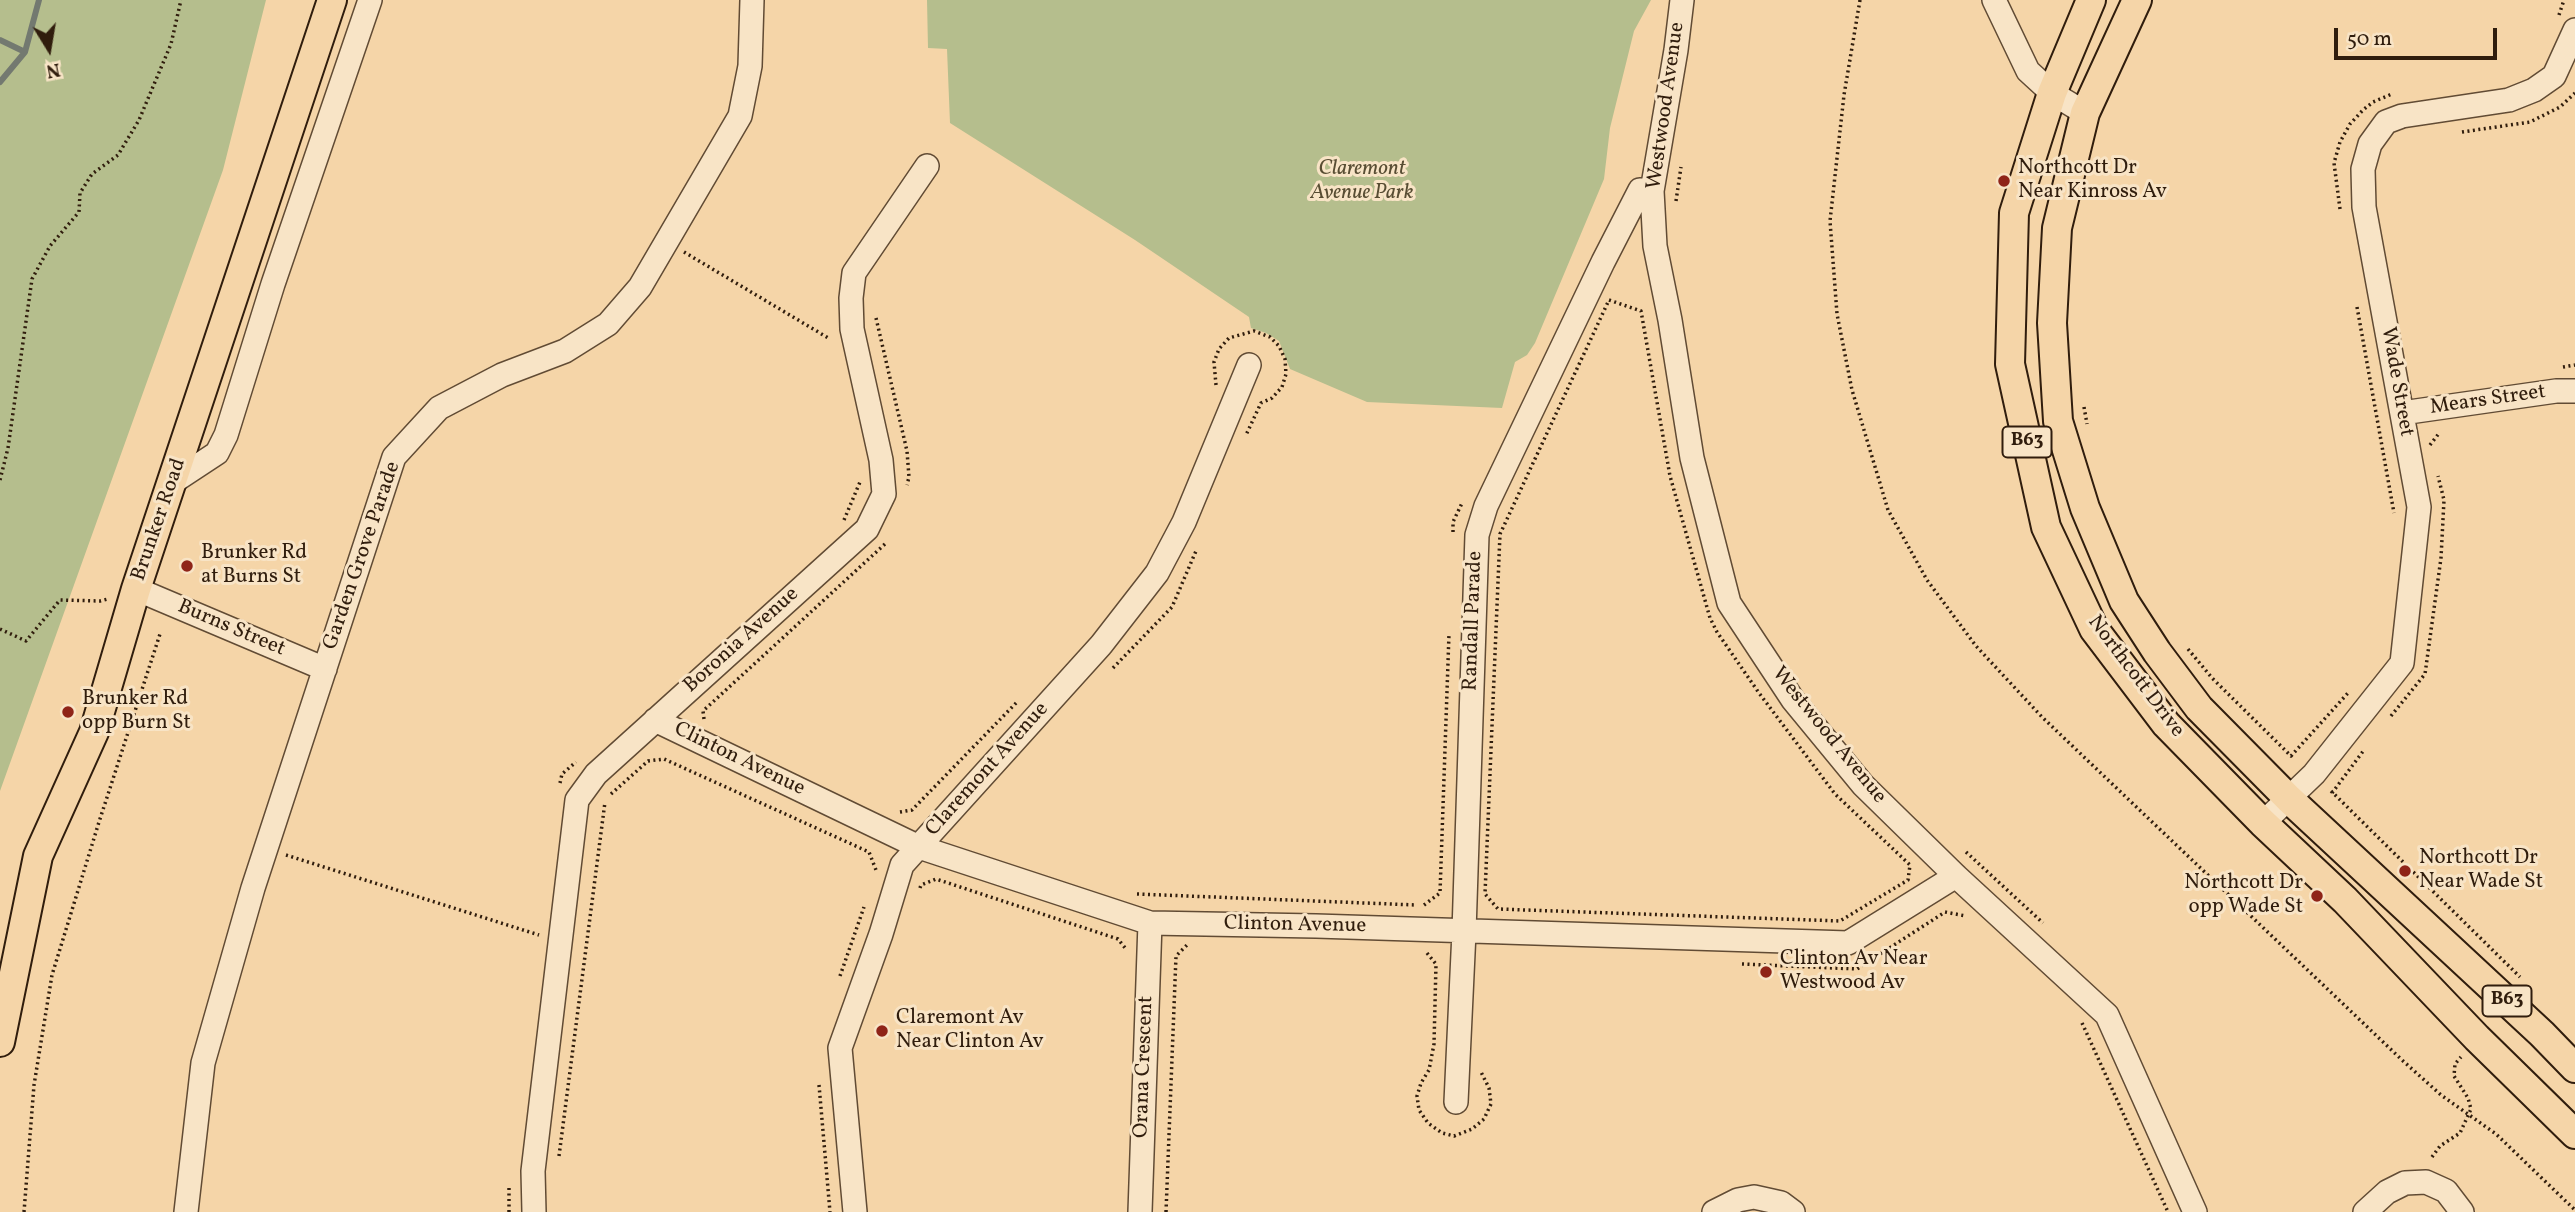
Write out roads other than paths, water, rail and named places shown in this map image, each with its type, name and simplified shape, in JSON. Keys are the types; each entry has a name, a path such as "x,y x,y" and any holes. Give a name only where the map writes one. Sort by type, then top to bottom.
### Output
{"main road":[{"name":"Brunker Road","path":"0,1042 38,856 94,732 136,589 332,0"},
{"name":"Northcott Drive","path":"2091,0 2052,93 2014,213 2010,364 2046,527 2094,629 2166,724 2263,823 2345,900 2477,1038 2575,1134"},
{"name":"Northcott Drive","path":"2137,0 2085,113 2057,228 2052,323 2058,421 2084,508 2124,601 2157,652 2199,708 2289,799 2542,1034 2575,1068"}],"street":[{"path":"173,482 217,453 226,435 273,284 370,0"},
{"name":"Garden Grove Parade","path":"186,1212 203,1063 267,849 394,457 439,408 502,375 565,351 608,324 640,287 740,116 750,66 752,0"},
{"name":"Westwood Avenue","path":"1682,0 1653,191 1655,246 1692,458 1729,603 1793,700 1863,785 1956,876 2107,1015 2195,1212"},
{"path":"1994,0 2028,71 2052,93 2085,113"},
{"name":"Wade Street","path":"2263,823 2314,774 2402,663 2419,507 2364,207 2363,169 2370,144 2386,122 2402,116 2509,100 2534,90 2554,76 2567,24"},
{"name":"Boronia Avenue","path":"534,1212 533,1171 577,800 596,774 867,529 884,494 881,460 852,329 850,299 854,274 927,166"},
{"name":"Randall Parade","path":"1455,1101 1464,932 1477,535 1486,506 1609,250 1640,190 1653,191"},
{"name":"Claremont Avenue","path":"855,1212 840,1048 881,934 902,865 1101,645 1157,573 1184,522 1249,365"},
{"name":"Mears Street","path":"2402,413 2556,391 2575,391"},
{"name":"Burns Street","path":"136,589 325,669"},
{"name":"Clinton Avenue","path":"654,720 919,847 1150,923 1848,943 1956,876"},
{"name":"Orana Crescent","path":"1140,1212 1150,923"},
{"path":"2365,1212 2387,1192 2405,1183 2426,1182 2446,1191 2462,1212"},
{"path":"1714,1212 1738,1200 1755,1197 1781,1203 1793,1212"}],"waterway":[{"path":"0,82 25,52 39,0"},
{"path":"0,40 25,52"}],"place":[{"name":"Northcott Dr Near Kinross Av","path":"2004,181"},
{"name":"Brunker Rd at Burns St","path":"187,566"},
{"name":"Brunker Rd opp Burn St","path":"68,712"},
{"name":"Northcott Dr Near Wade St","path":"2405,871"},
{"name":"Northcott Dr opp Wade St","path":"2317,896"},
{"name":"Clinton Av Near Westwood Av","path":"1766,972"},
{"name":"Claremont Av Near Clinton Av","path":"882,1031"}],"park label":[{"name":"Claremont Avenue Park","path":"1362,182"}]}
